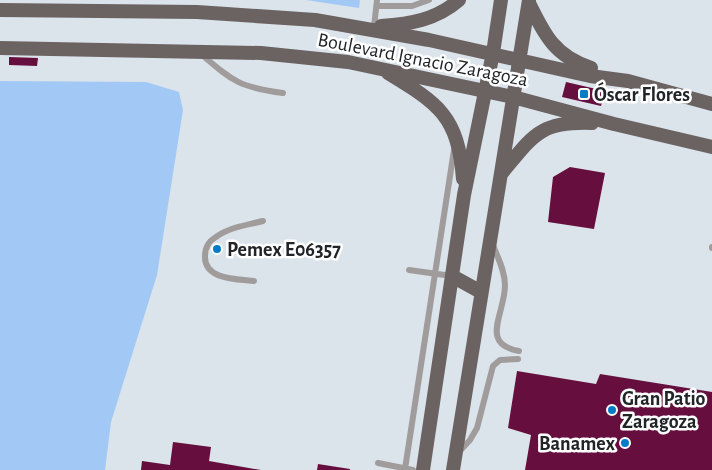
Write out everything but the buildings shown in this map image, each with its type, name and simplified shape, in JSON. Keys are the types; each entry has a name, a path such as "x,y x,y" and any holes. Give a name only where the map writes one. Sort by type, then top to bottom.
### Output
{"main road":[{"path":"423,470 464,195 493,53 501,0"},
{"path":"369,27 408,24 425,20 454,2"},
{"path":"453,470 529,2"},
{"path":"529,2 544,33 558,52 575,63 628,81"},
{"name":"Boulevard Ignacio Zaragoza","path":"0,10 196,12 315,20 369,27 590,76 628,81 712,104"},
{"name":"Boulevard Ignacio Zaragoza","path":"0,48 198,51 304,56 379,67 513,96 614,124 712,147"},
{"path":"379,67 434,103 446,116 456,136 464,195"},
{"path":"500,174 530,140 555,124 614,124"},
{"path":"452,276 481,292"}],"lane":[{"path":"369,27 377,3 412,6 429,0"},
{"path":"198,51 228,76 244,86 283,93"},
{"path":"405,469 456,136"},
{"path":"254,281 222,277 211,272 206,265 205,254 209,244 222,233 264,221"},
{"path":"490,238 504,280 497,329 498,341 504,348 519,351"},
{"path":"409,270 452,276"},
{"path":"456,456 470,440 477,428 493,366 500,360 518,359"},
{"path":"378,463 413,470"}],"water":[{"path":"306,0 360,0 359,8"},
{"path":"0,81 146,82 179,92 183,110 157,275 111,422 105,470 0,470"}],"place":[{"name":"Óscar Flores","path":"584,94"},
{"name":"Pemex E06357","path":"217,249"},
{"name":"Gran Patio Zaragoza","path":"612,410"},
{"name":"Banamex","path":"625,443"}]}
